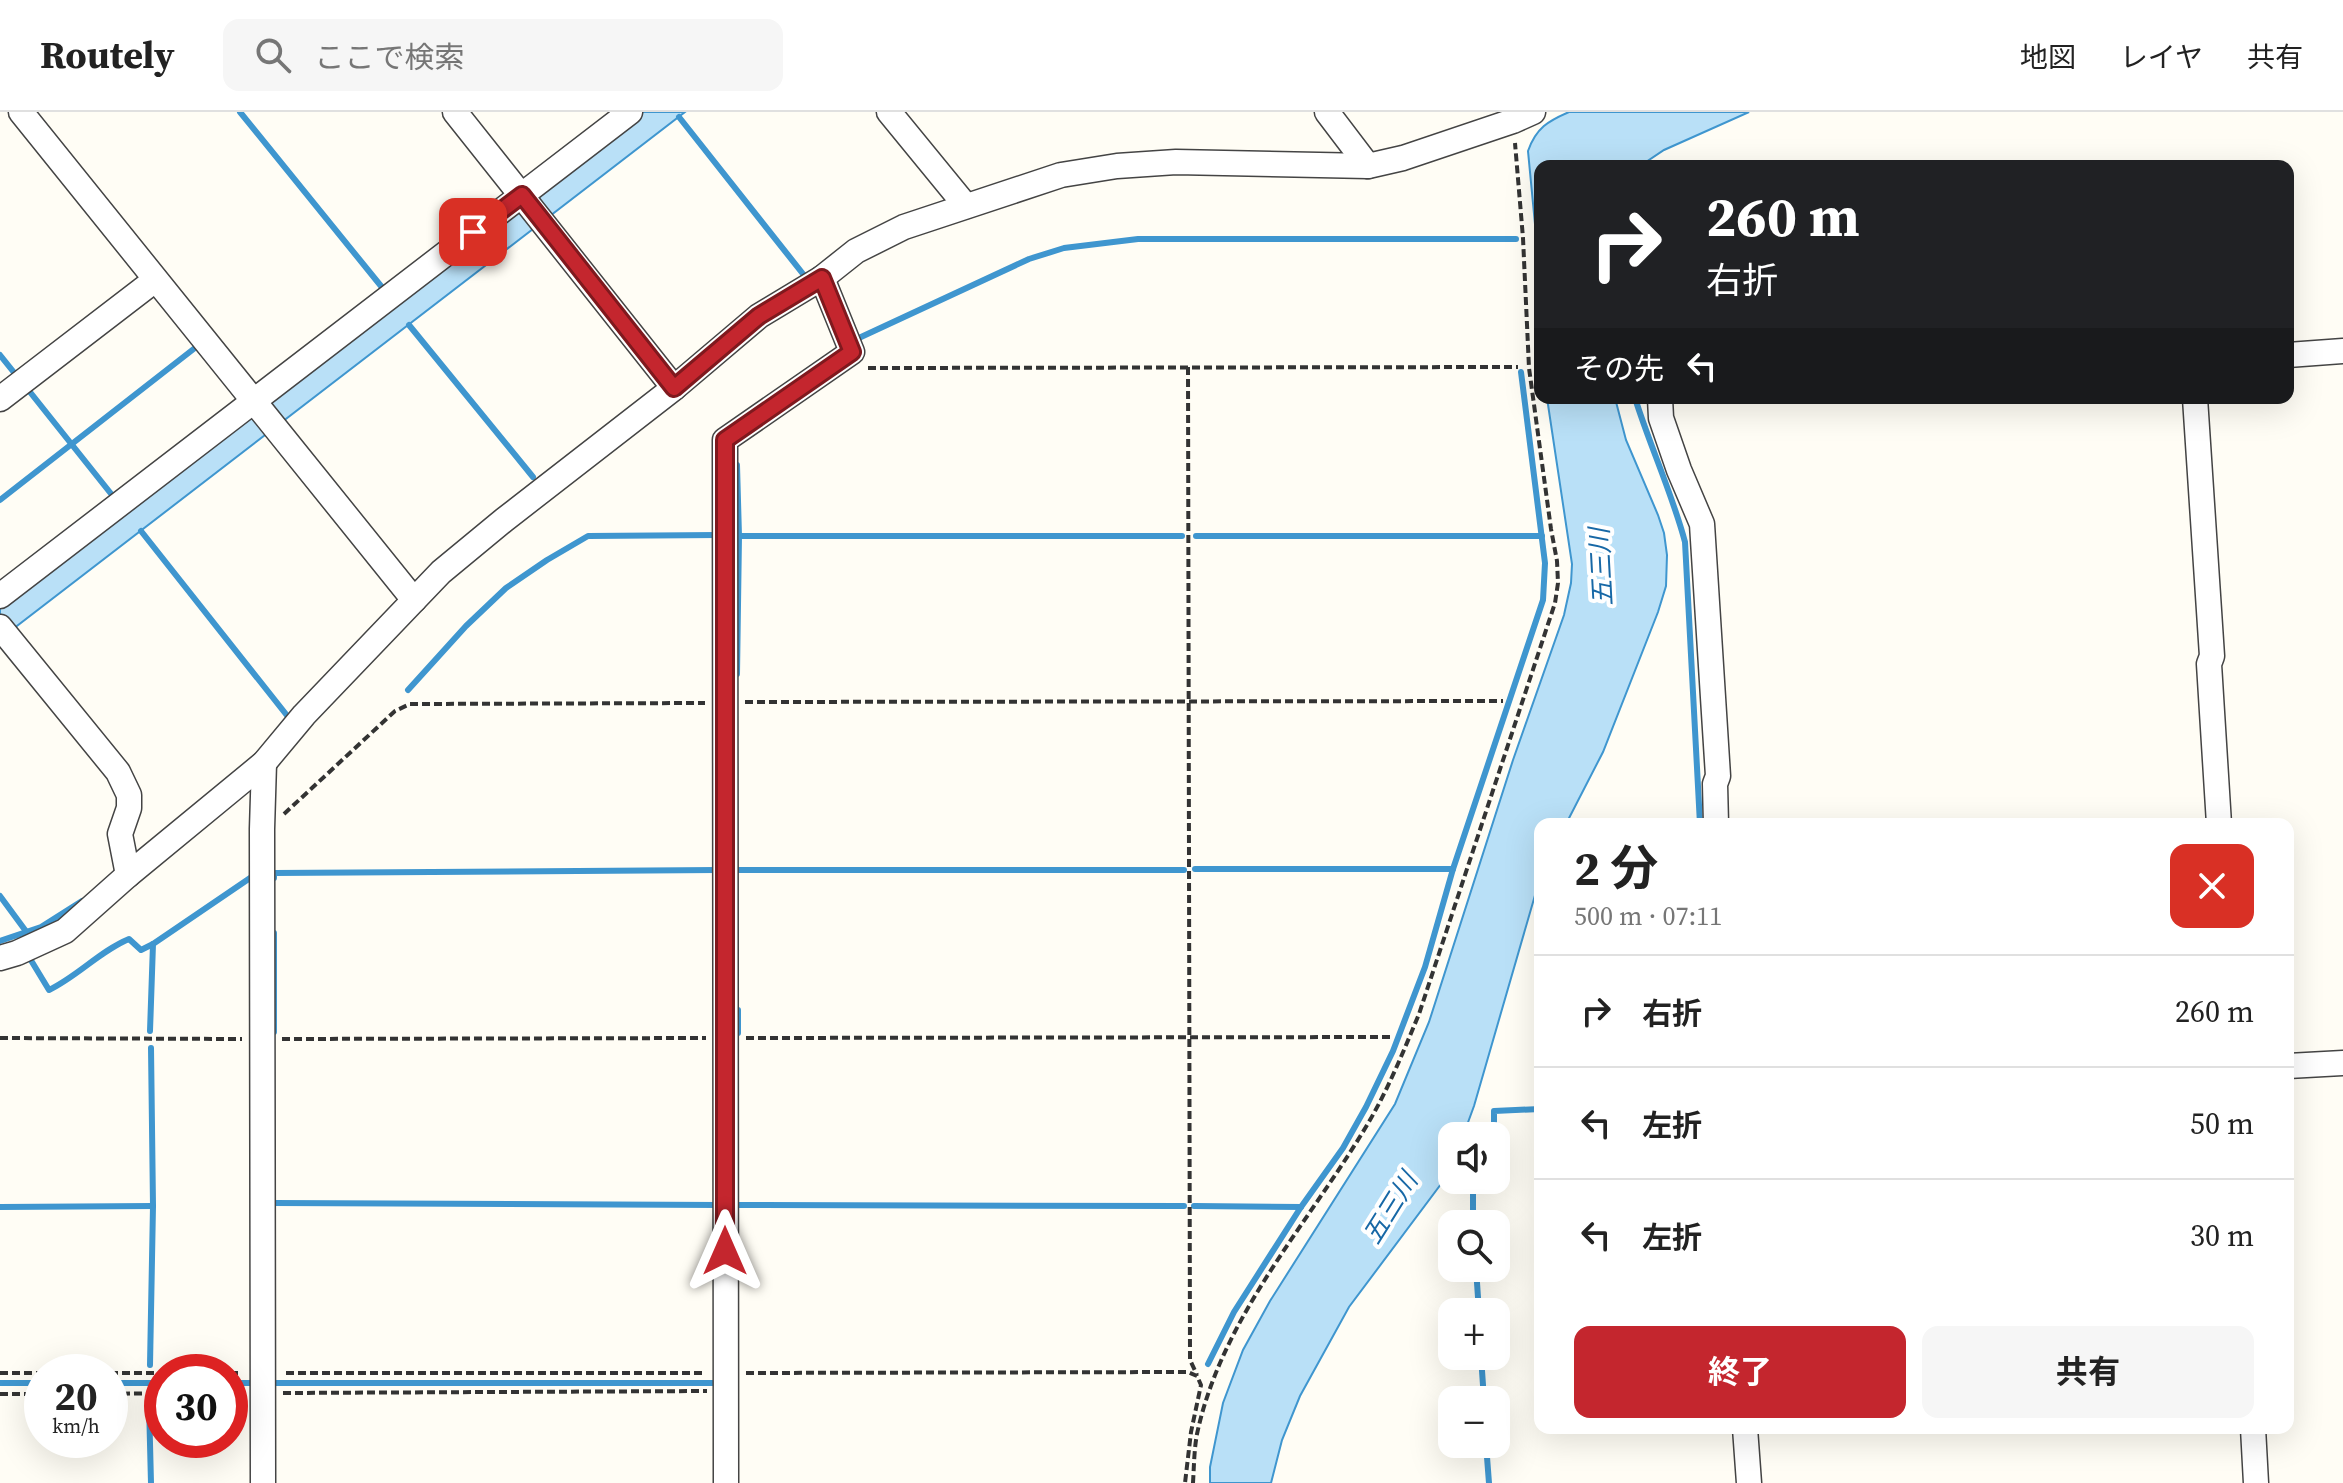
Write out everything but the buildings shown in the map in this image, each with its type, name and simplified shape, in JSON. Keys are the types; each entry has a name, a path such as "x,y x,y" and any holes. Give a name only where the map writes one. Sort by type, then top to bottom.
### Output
{"street":[{"path":"21,112 414,600"},
{"path":"455,112 674,388"},
{"path":"0,596 630,112"},
{"path":"889,112 966,206"},
{"path":"1327,112 1368,166"},
{"path":"0,958 65,931 264,763 304,715 441,572 674,388 759,316 822,278 856,251 892,233 1061,175 1117,166 1176,162 1368,166 1403,158 1523,116"},
{"path":"726,1483 725,440 852,352 822,278"},
{"path":"0,399 155,280"},
{"path":"2294,355 2343,351"},
{"path":"1660,404 1661,418 1679,470 1702,524 1718,776 1715,784 1716,818"},
{"path":"2195,404 2212,656 2209,664 2219,818"},
{"path":"5,633 126,785 129,808 120,834 128,875"},
{"path":"263,1483 264,763"},
{"path":"2294,1066 2343,1063"},
{"path":"1745,1434 1749,1483"},
{"path":"2253,1434 2256,1483"}],"path":[{"path":"1193,1483 1197,1436 1211,1386 1227,1348 1283,1251 1363,1133 1394,1073 1419,1014 1555,603 1557,561 1529,368 1523,238 1523,116"},
{"path":"852,352 859,368 1518,367"},
{"path":"1185,1483 1201,1385 1190,1360 1188,367"},
{"path":"262,829 291,809 395,711 410,704 1503,701"},
{"path":"0,1038 1391,1037"},
{"path":"248,1388 263,1383 725,1382 1188,1372 1197,1376"},
{"path":"0,1373 24,1373"},
{"path":"248,1378 263,1383 725,1382"},
{"path":"0,1394 24,1394"}],"water":[{"path":"640,112 685,112 0,639 0,602"},
{"path":"1569,112 1749,112 1664,150 1649,160 1534,160 1534,214 1528,151 1535,136"},
{"name":"五三川","path":"1548,404 1617,404 1626,440 1664,533 1666,586 1603,752 1569,818 1534,818 1534,899 1468,1122 1438,1122 1438,1188 1349,1307 1300,1396 1282,1440 1271,1483 1210,1483 1210,1467 1223,1403 1243,1350 1270,1301 1395,1104 1429,1022 1513,760 1564,615 1572,564"}],"waterway":[{"path":"240,112 385,291"},
{"path":"679,117 807,279"},
{"path":"853,342 1029,259 1064,248 1138,239 1516,239"},
{"path":"409,325 533,477"},
{"path":"0,500 200,344"},
{"path":"0,355 16,375"},
{"path":"1208,1364 1234,1312 1343,1148 1393,1051 1425,967 1453,869 1543,600 1545,563 1521,372"},
{"path":"26,387 116,500"},
{"path":"1637,404 1685,542 1700,818"},
{"path":"737,465 737,674"},
{"path":"141,531 289,718"},
{"path":"408,690 466,626 506,588 588,536 718,535"},
{"path":"739,536 1182,536"},
{"path":"1196,536 1542,536"},
{"path":"1195,869 1453,869"},
{"path":"274,878 274,873 717,870"},
{"path":"732,870 1184,870"},
{"path":"29,957 49,990 129,939 141,950 153,944 253,876"},
{"path":"0,896 28,934"},
{"path":"0,941 41,927 82,901"},
{"path":"274,933 274,1032"},
{"path":"150,1031 153,944"},
{"path":"738,1010 738,1033"},
{"path":"150,1354 153,1206 151,1048"},
{"path":"1494,1122 1494,1111 1534,1109"},
{"path":"1473,1194 1473,1210"},
{"path":"274,1203 720,1205"},
{"path":"731,1205 1184,1206"},
{"path":"0,1207 153,1206"},
{"path":"1194,1206 1301,1207"},
{"path":"1477,1282 1478,1298"},
{"path":"1482,1370 1483,1386"},
{"path":"0,1383 24,1383"},
{"path":"128,1383 144,1383"},
{"path":"248,1383 255,1383"},
{"path":"269,1383 717,1383"},
{"path":"150,1458 151,1483"},
{"path":"1487,1458 1489,1483"}],"route":[{"path":"473,232 522,195 674,388 759,316 822,278 852,352 725,440 725,1251"}]}
